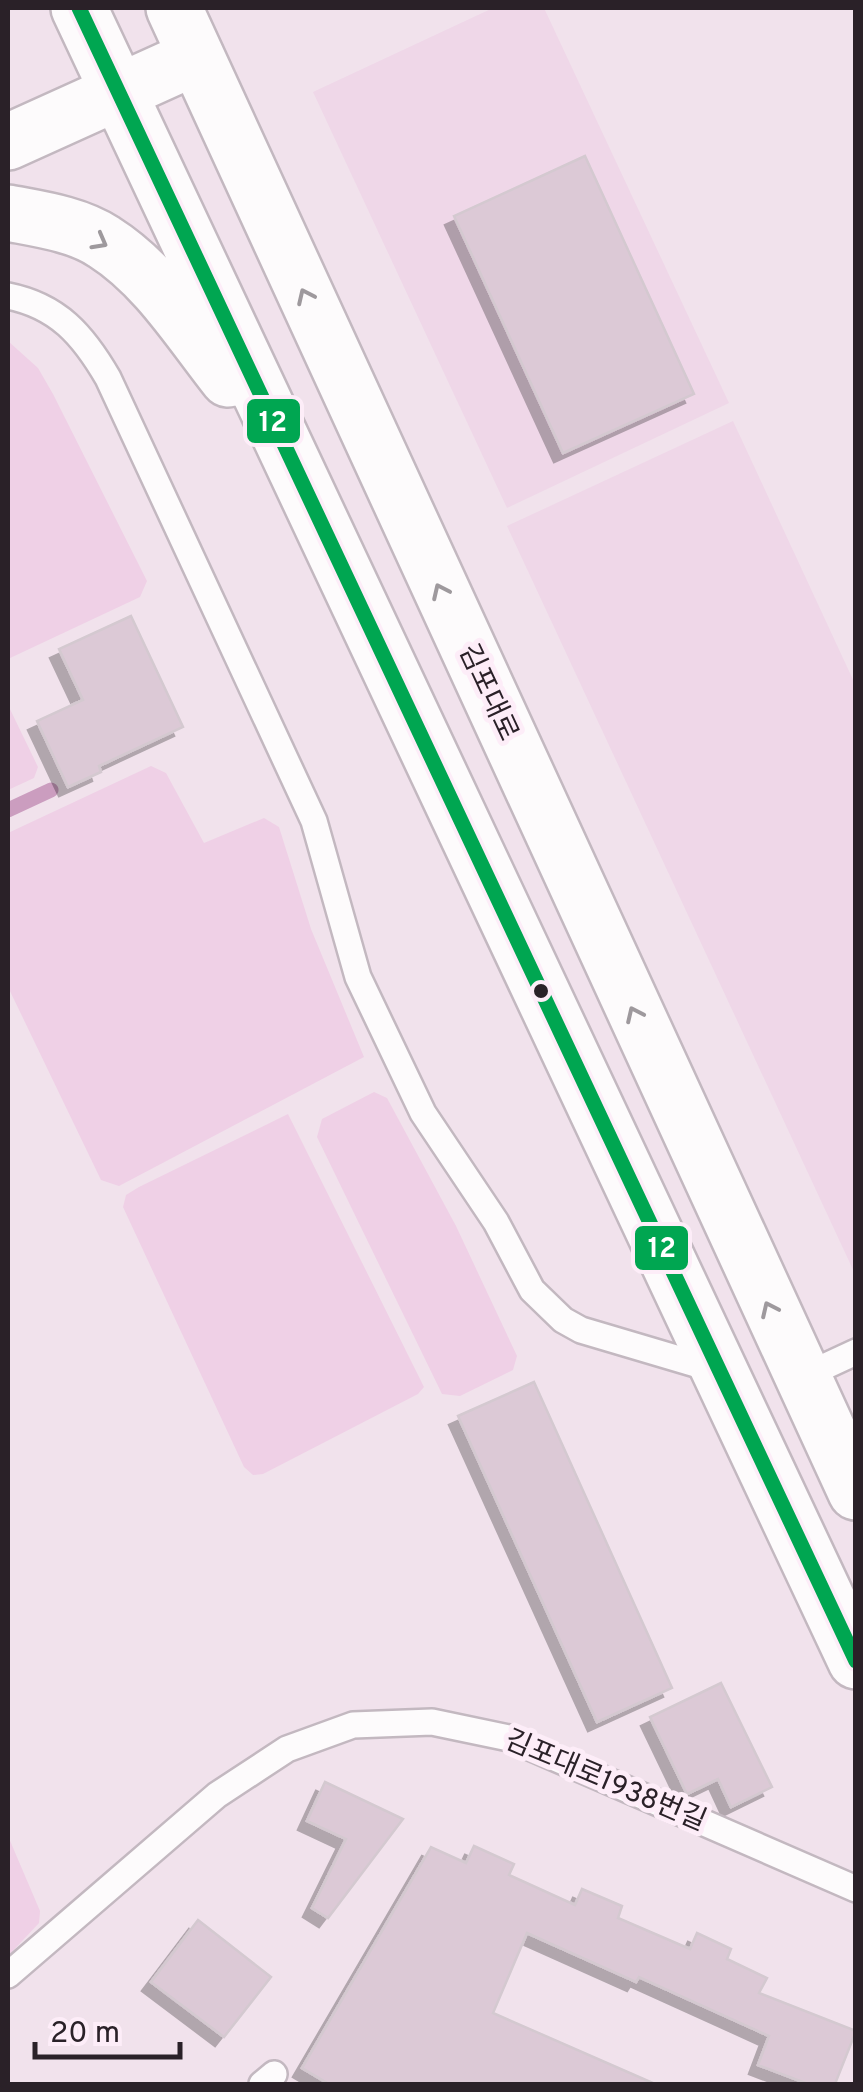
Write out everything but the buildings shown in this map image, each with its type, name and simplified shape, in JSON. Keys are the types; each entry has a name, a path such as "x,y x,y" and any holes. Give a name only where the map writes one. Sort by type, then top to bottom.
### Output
{"main road":[{"path":"78,8 856,1661"},
{"path":"8,142 183,28"},
{"name":"김포대로","path":"183,28 800,1378 856,1492"},
{"path":"8,106 111,76"},
{"path":"8,212 56,223 102,240 151,280 285,450"}],"lane":[{"path":"8,296 64,318 87,343 108,378 314,822 358,977 423,1113 496,1222 532,1290 563,1320 581,1330 717,1370"},
{"path":"800,1378 856,1352"},
{"name":"김포대로1938번길","path":"8,1975 216,1795 287,1749 353,1725 432,1722 508,1738 856,1889"}],"shaded area":[{"path":"493,8 544,8 729,403 507,508 313,92"},
{"path":"8,341 38,368 147,581 140,597 8,659"},
{"path":"733,421 855,684 855,1274 507,526"},
{"path":"8,705 38,767 34,778 8,790"},
{"path":"151,766 166,773 204,843 264,818 279,827 311,929 364,1057 119,1186 101,1180 8,987 8,833"},
{"path":"374,1092 387,1098 456,1226 517,1356 513,1370 460,1396 442,1394 317,1137 322,1119"},
{"path":"288,1114 424,1387 418,1394 263,1474 253,1475 244,1467 123,1207 126,1195 139,1187"},
{"path":"8,1836 40,1911 39,1923 8,1956"}],"waterway":[{"path":"8,810 51,790"}],"transit line":[{"name":"12","path":"79,8 856,1661"}]}
